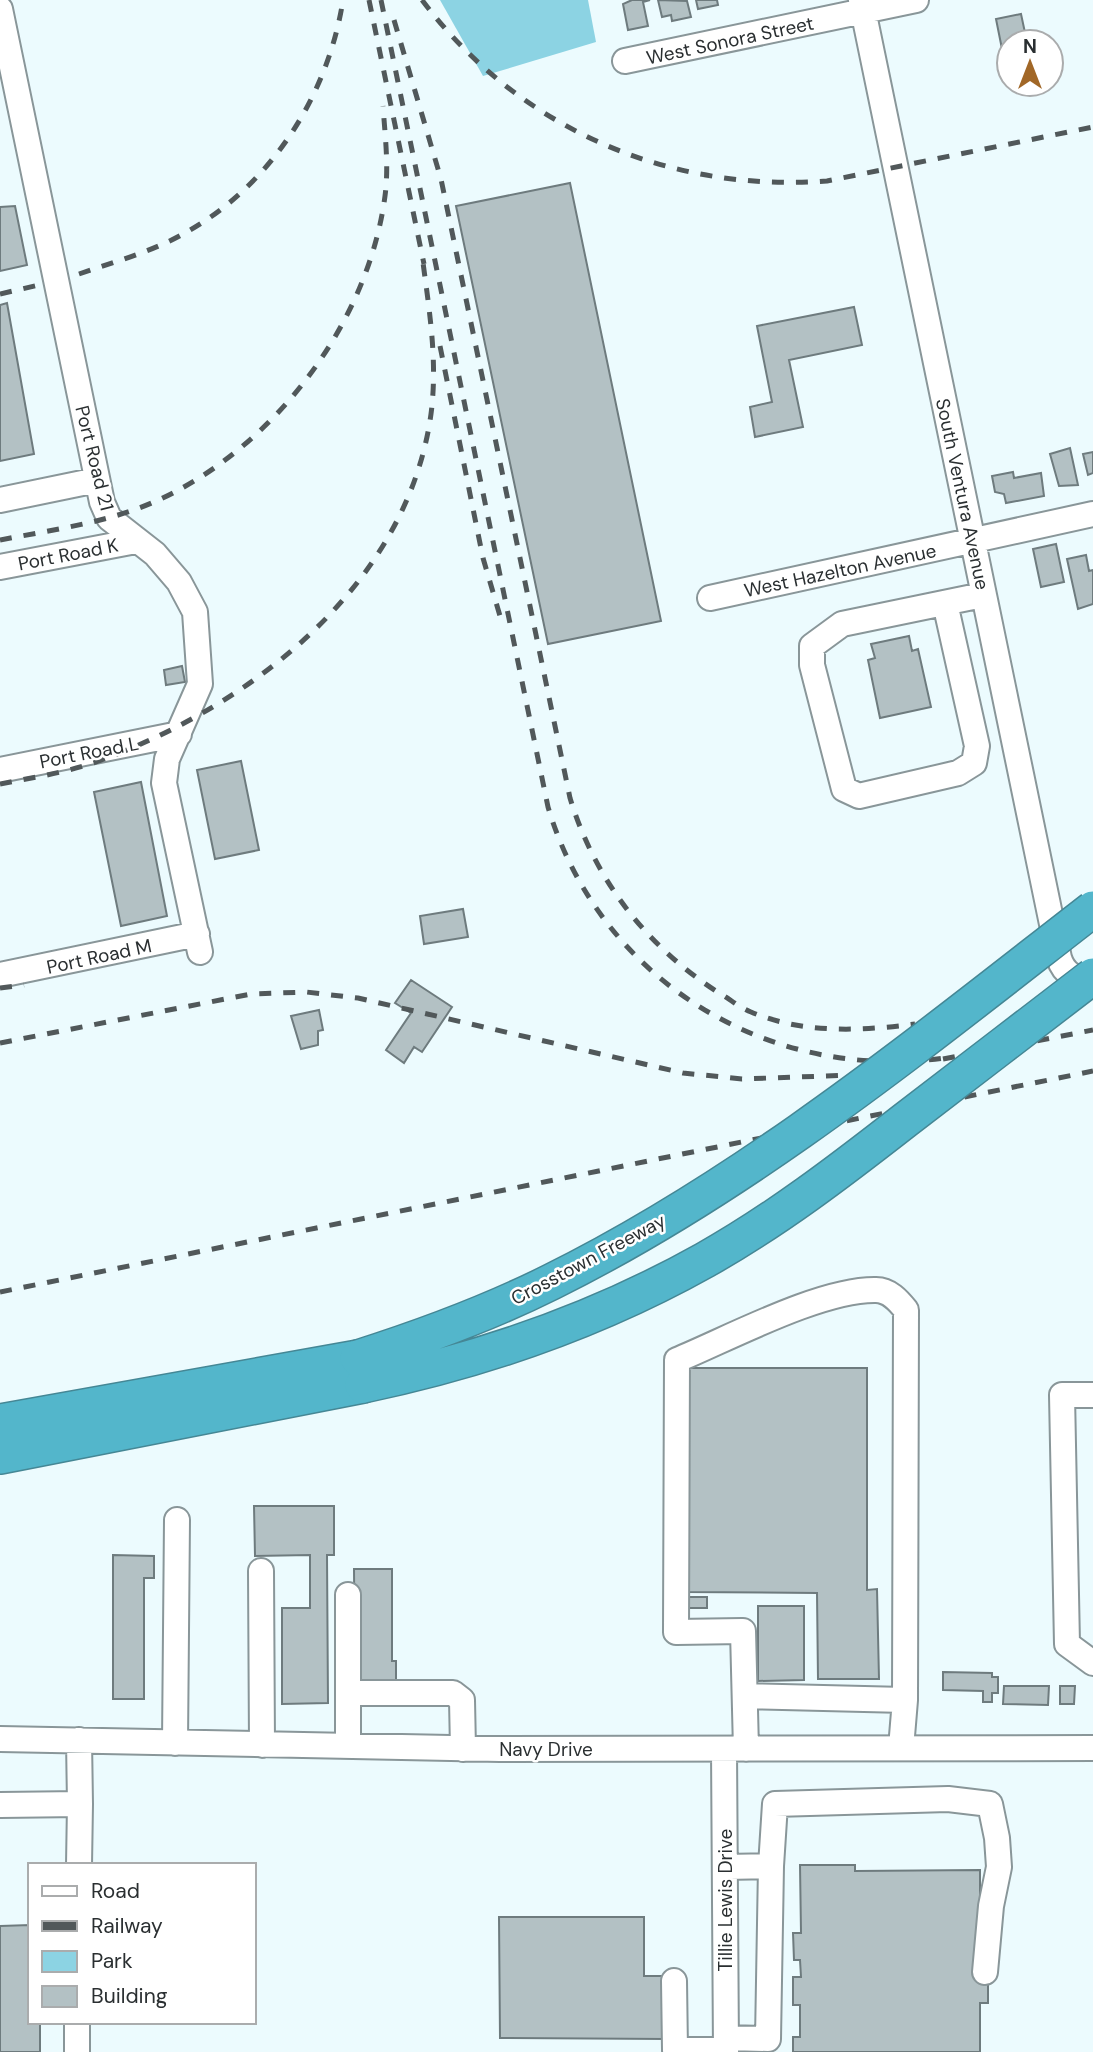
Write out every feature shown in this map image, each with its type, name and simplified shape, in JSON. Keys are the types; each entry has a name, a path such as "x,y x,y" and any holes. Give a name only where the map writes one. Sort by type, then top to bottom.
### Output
{"highway":[{"name":"Crosstown Freeway","path":"0,1456 361,1371 552,1282 698,1198 900,1058 1093,909"},
{"name":"Crosstown Freeway","path":"0,1422 361,1371 464,1361 562,1328 704,1261 824,1182 1088,978"}],"street":[{"name":"West Sonora Street","path":"625,61 863,6 916,0"},
{"name":"South Ventura Avenue","path":"863,6 1059,957 1067,974 1088,978"},
{"name":"Port Road 21","path":"0,9 97,480 109,518 155,554 179,582 195,612 200,684 167,759 164,783 199,943"},
{"path":"0,500 97,480"},
{"name":"West Hazelton Avenue","path":"710,598 1093,514"},
{"name":"Port Road K","path":"0,567 136,541"},
{"path":"944,603 976,746 974,763 958,773 859,796 844,789 812,665 812,646 842,624 944,603 984,595"},
{"name":"Port Road L","path":"0,770 179,734"},
{"name":"Port Road M","path":"0,975 199,943"},
{"name":"Tillie Lewis Drive","path":"726,2047 725,1867 735,1748 747,1705 743,1631 676,1632 677,1360 817,1301 876,1290 888,1292 906,1310 905,1700"},
{"path":"1093,1395 1062,1395 1067,1644 1093,1663"},
{"path":"176,1742 177,1520"},
{"path":"261,1571 262,1745"},
{"path":"348,1595 348,1746"},
{"path":"348,1693 453,1693 461,1700 463,1748"},
{"path":"747,1705 905,1700 901,1748"},
{"name":"Navy Drive","path":"0,1739 463,1748 1093,1748"},
{"path":"79,1740 79,1863"},
{"path":"674,1981 675,2050 726,2047 768,2039 771,1866 775,1804 948,1799 990,1804 998,1838 999,1867 991,1906 985,1972"},
{"path":"0,1805 80,1804"},
{"path":"725,1867 771,1866"},
{"path":"77,2024 77,2052"}],"green space":[{"path":"440,0 588,0 596,42 483,76"}],"building":[{"path":"632,0 650,0 643,2 648,26 628,30 623,4"},
{"path":"658,0 687,1 691,17 672,21 671,15 662,17"},
{"path":"696,0 717,0 718,5 698,9"},
{"path":"1021,14 1024,28 998,28 996,19"},
{"path":"570,183 661,621 548,644 456,206"},
{"path":"15,206 27,265 0,271 0,207"},
{"path":"7,303 34,454 0,461 0,305"},
{"path":"854,307 862,345 789,360 803,427 755,437 750,407 772,402 757,326"},
{"path":"1070,448 1078,485 1059,486 1050,454"},
{"path":"1093,452 1093,473 1088,475 1083,454"},
{"path":"1013,472 1014,478 1041,473 1044,496 1006,503 1004,494 995,492 992,476"},
{"path":"1056,544 1064,582 1041,587 1033,549"},
{"path":"1086,555 1089,571 1093,570 1093,604 1078,609 1067,559"},
{"path":"909,636 912,651 918,649 931,707 880,718 868,660 875,658 871,644"},
{"path":"182,666 185,682 166,685 164,670"},
{"path":"241,761 259,850 215,859 197,770"},
{"path":"141,782 167,916 121,926 94,792"},
{"path":"463,909 468,937 424,944 420,916"},
{"path":"411,980 452,1007 422,1052 414,1047 404,1063 386,1050 411,1013 395,1003"},
{"path":"319,1010 323,1030 318,1031 318,1045 301,1049 291,1016"},
{"path":"685,1368 867,1368 867,1590 877,1589 879,1679 818,1679 817,1593 684,1592"},
{"path":"254,1506 334,1506 334,1555 327,1555 328,1703 282,1704 282,1608 310,1608 310,1555 255,1556"},
{"path":"113,1555 154,1556 154,1578 144,1578 144,1699 113,1699"},
{"path":"354,1569 392,1569 392,1661 396,1661 396,1684 355,1681"},
{"path":"688,1597 707,1597 707,1608 688,1608"},
{"path":"758,1606 804,1606 804,1680 758,1681"},
{"path":"943,1672 992,1673 992,1677 998,1677 998,1693 992,1693 992,1702 983,1702 983,1691 943,1690"},
{"path":"1004,1686 1049,1686 1048,1705 1003,1704"},
{"path":"1060,1686 1075,1686 1074,1704 1060,1704"},
{"path":"800,1865 855,1865 855,1871 980,1870 980,1978 988,1978 988,2003 980,2003 980,2052 793,2052 793,2037 800,2037 800,2005 793,2005 793,1977 801,1977 800,1960 794,1960 793,1933 801,1933"},
{"path":"499,1917 644,1917 644,1976 666,1976 666,2039 500,2038"},
{"path":"28,1925 28,2024 40,2024 40,2052 0,2052 0,1926"}],"railway":[{"path":"79,274 132,256 183,234 243,191 268,165 309,104 324,70 343,0"},
{"path":"369,0 424,264"},
{"path":"381,0 548,807 573,869 608,924 651,970 702,1008 759,1036 820,1054 884,1061 951,1057"},
{"path":"422,0 460,45 503,84 550,117 601,143 654,163 710,176 768,182 827,181 1093,127"},
{"path":"394,20 441,179 570,798 594,856 626,909 646,932 693,974 747,1010 791,1024 832,1029 915,1024"},
{"path":"0,540 98,521 154,502 197,479 237,450 274,416 307,378 336,336 358,291 375,244 386,185 383,106"},
{"path":"0,784 93,763 151,739 208,710 262,674 312,633 355,586 390,534 416,476 431,414 433,354 422,255"},
{"path":"0,294 43,284"},
{"path":"440,346 483,558 500,616"},
{"path":"0,988 24,985"},
{"path":"0,1043 251,994 306,992 358,998 683,1073 742,1079 852,1075 885,1071"},
{"path":"943,1059 1093,1030"},
{"path":"0,1292 1093,1071"}]}
